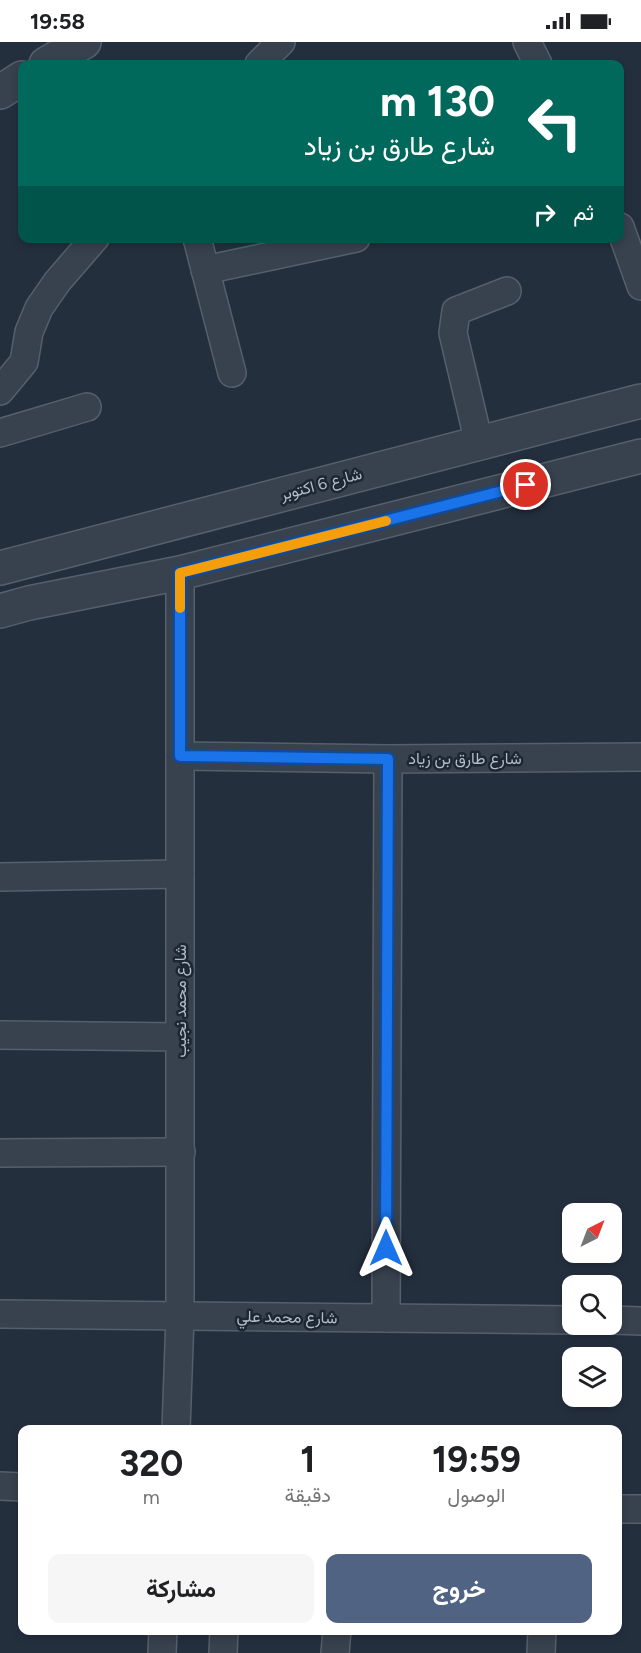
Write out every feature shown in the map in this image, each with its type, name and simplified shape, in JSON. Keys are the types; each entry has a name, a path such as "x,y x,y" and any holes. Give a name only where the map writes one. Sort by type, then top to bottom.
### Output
{"street":[{"path":"53,60 84,42"},
{"path":"263,60 281,42"},
{"path":"527,42 536,60"},
{"path":"0,92 18,81"},
{"path":"624,238 641,286"},
{"path":"0,391 24,362 29,332 39,308 57,282 91,243"},
{"path":"198,243 232,373"},
{"path":"205,270 332,243"},
{"path":"479,443 453,333 456,311 507,291"},
{"name":"شارع 6 اكتوبر","path":"0,568 641,401"},
{"path":"0,433 87,406"},
{"path":"0,611 29,603 180,573 641,456"},
{"name":"شارع محمد نجيب","path":"176,1425 180,1316 181,1152 180,573"},
{"name":"شارع طارق بن زياد","path":"180,756 388,759 641,757"},
{"path":"386,1318 388,759"},
{"path":"0,877 180,874"},
{"path":"0,1035 180,1037"},
{"path":"0,1153 181,1152"},
{"name":"شارع محمد علي","path":"0,1314 562,1320"},
{"path":"622,1320 641,1321"},
{"path":"0,1486 18,1487"},
{"path":"622,1509 641,1509"},
{"path":"162,1653 163,1635"},
{"path":"223,1653 224,1635"},
{"path":"336,1635 336,1653"},
{"path":"541,1653 542,1635"}],"slow traffic":[{"path":"180,608 180,573 386,521"}],"route":[{"path":"386,1248 388,759 180,756 180,573 526,485"}]}
